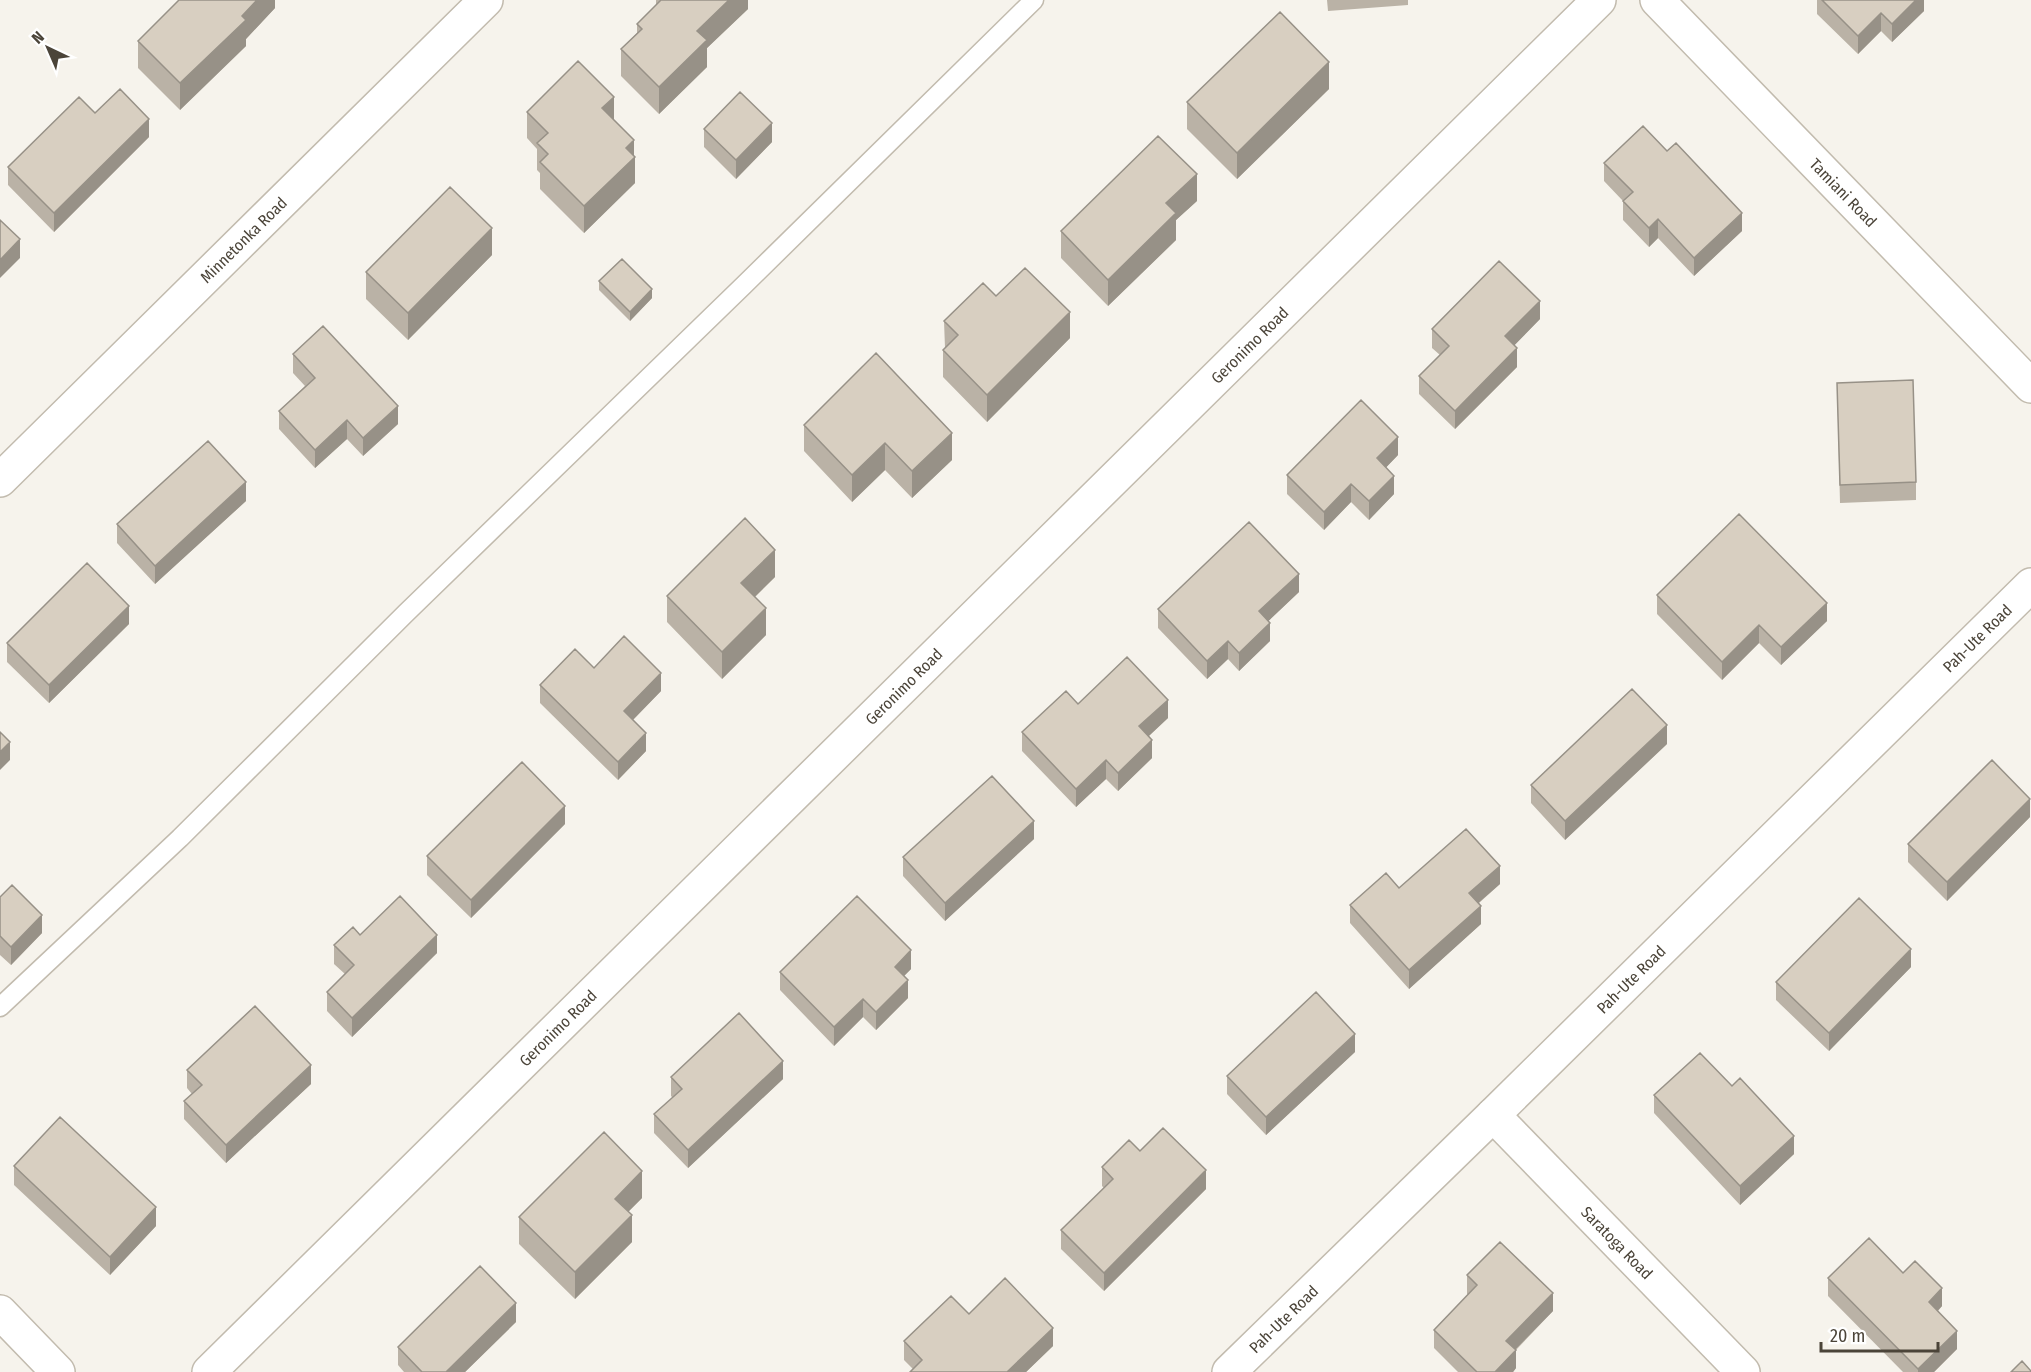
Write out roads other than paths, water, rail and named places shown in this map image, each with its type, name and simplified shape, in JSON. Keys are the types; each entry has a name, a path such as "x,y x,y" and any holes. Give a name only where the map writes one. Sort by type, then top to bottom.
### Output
{"street":[{"name":"Minnetonka Road","path":"0,480 486,0"},
{"name":"Geronimo Road","path":"209,1372 1599,0"},
{"name":"Tamiani Road","path":"1657,0 2031,386"},
{"name":"Pah-Ute Road","path":"1229,1372 2031,585"},
{"name":"Saratoga Road","path":"1493,1115 1743,1372"},
{"path":"0,1312 58,1372"}],"lane":[{"path":"0,1007 180,838 414,605 1034,0"}]}
